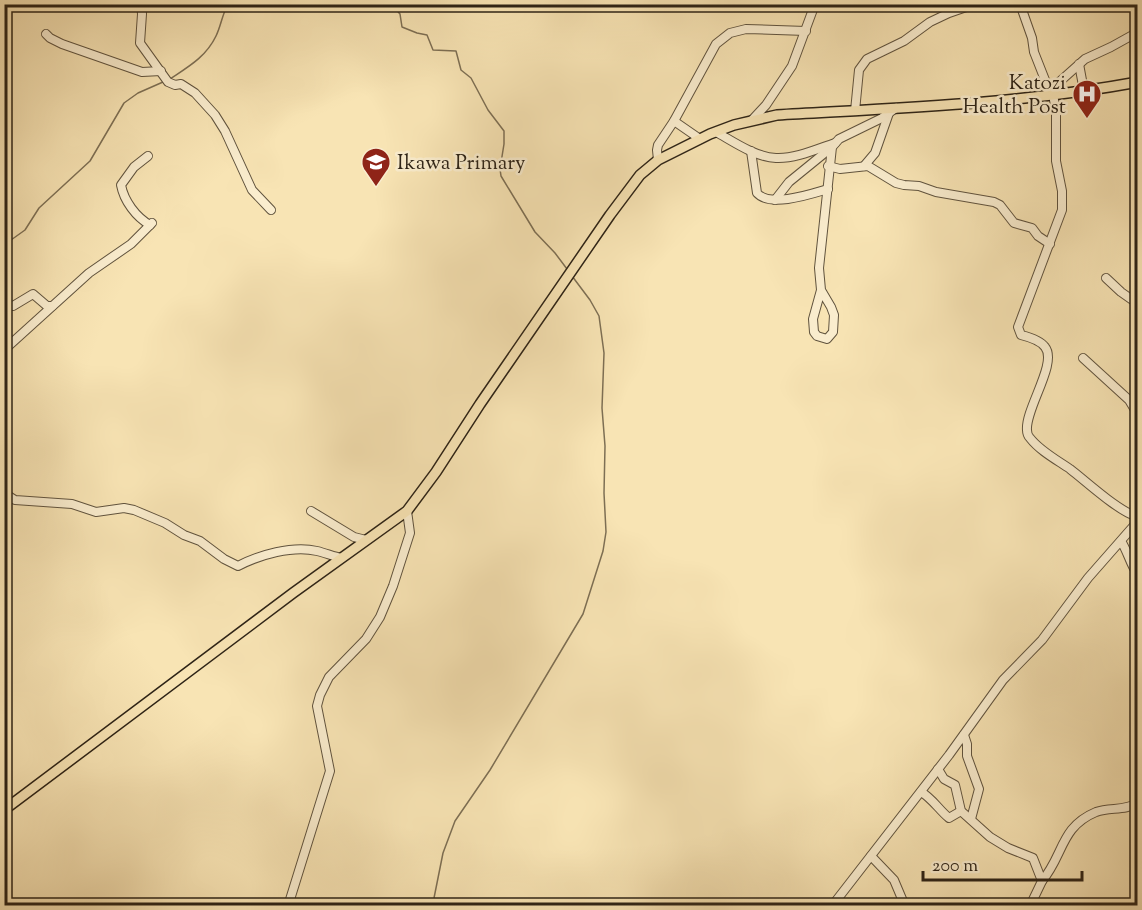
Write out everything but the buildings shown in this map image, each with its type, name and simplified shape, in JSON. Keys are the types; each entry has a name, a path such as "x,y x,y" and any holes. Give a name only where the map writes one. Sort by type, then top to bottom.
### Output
{"main road":[{"path":"7,806 407,510 610,215 640,176 658,160 717,132 750,121 777,116 893,111 1084,91 1137,82"}],"street":[{"path":"141,4 139,42 168,82 175,86 181,84 190,88 215,115 225,131 252,190 271,210"},
{"path":"750,121 766,105 792,66 815,4"},
{"path":"855,111 859,70 867,59 904,42 930,22 975,4"},
{"path":"832,906 938,770 1003,680 1042,640 1092,573 1137,519 1047,453 1027,433 1026,428 1048,360 1047,350 1041,343 1021,335 1018,327 1062,210 1062,202 1056,161 1056,110 1020,4"},
{"path":"658,160 658,145 674,121 709,55 724,37 736,30 746,29 806,31"},
{"path":"1050,94 1092,54 1111,47 1137,32"},
{"path":"46,34 50,39 62,44 142,72 161,71"},
{"path":"1079,64 1084,91"},
{"path":"775,200 789,182 833,145 893,111"},
{"path":"864,166 875,153 893,111"},
{"path":"674,121 700,139"},
{"path":"717,132 751,151 773,158 783,158 833,145"},
{"path":"821,290 834,315 833,332 826,339 817,336 813,326 821,290 820,241 828,189 828,166 833,145"},
{"path":"751,151 757,193 763,198 775,200 828,189"},
{"path":"4,350 101,263 130,244 151,224 143,222 129,205 121,186 134,167 148,156"},
{"path":"828,166 840,169 864,166 904,185 919,186 943,194 996,203 1003,208 1014,223 1032,228 1038,236 1050,244"},
{"path":"1106,278 1137,303"},
{"path":"4,304 13,306 33,294 47,306 52,306"},
{"path":"1083,358 1129,400 1137,415"},
{"path":"4,493 15,500 72,504 96,512 124,508 134,510 200,541 224,559 238,566 248,559 283,550 316,550 341,558"},
{"path":"288,906 330,771 317,706 320,695 329,677 366,639 380,617 407,544 410,523 407,510"},
{"path":"311,511 354,537 366,540"},
{"path":"1121,541 1129,564 1137,575"},
{"path":"964,735 967,756 979,789 971,819"},
{"path":"938,770 944,779 954,785 962,811 983,832 1000,844 1033,858 1042,881"},
{"path":"921,792 949,818 962,811"},
{"path":"1030,906 1059,854 1068,832 1081,820 1101,810 1125,808 1137,803"},
{"path":"871,856 894,880 905,906"}],"waterway":[{"path":"170,79 196,61 207,50 216,36 228,4"},
{"path":"391,4 400,14 402,27 427,35 433,50 456,51 461,70 471,78 488,110 504,131 501,176 535,232 567,269"},
{"path":"4,245 25,230 39,208 90,161 124,103 138,93 163,82"},
{"path":"430,906 434,898 443,853 455,821 490,770 583,614 603,551 606,532 602,408 604,353 599,316 572,276"}],"place":[{"name":"Katozi Health Post","path":"1087,120"},
{"name":"Ikawa Primary","path":"376,188"}]}
